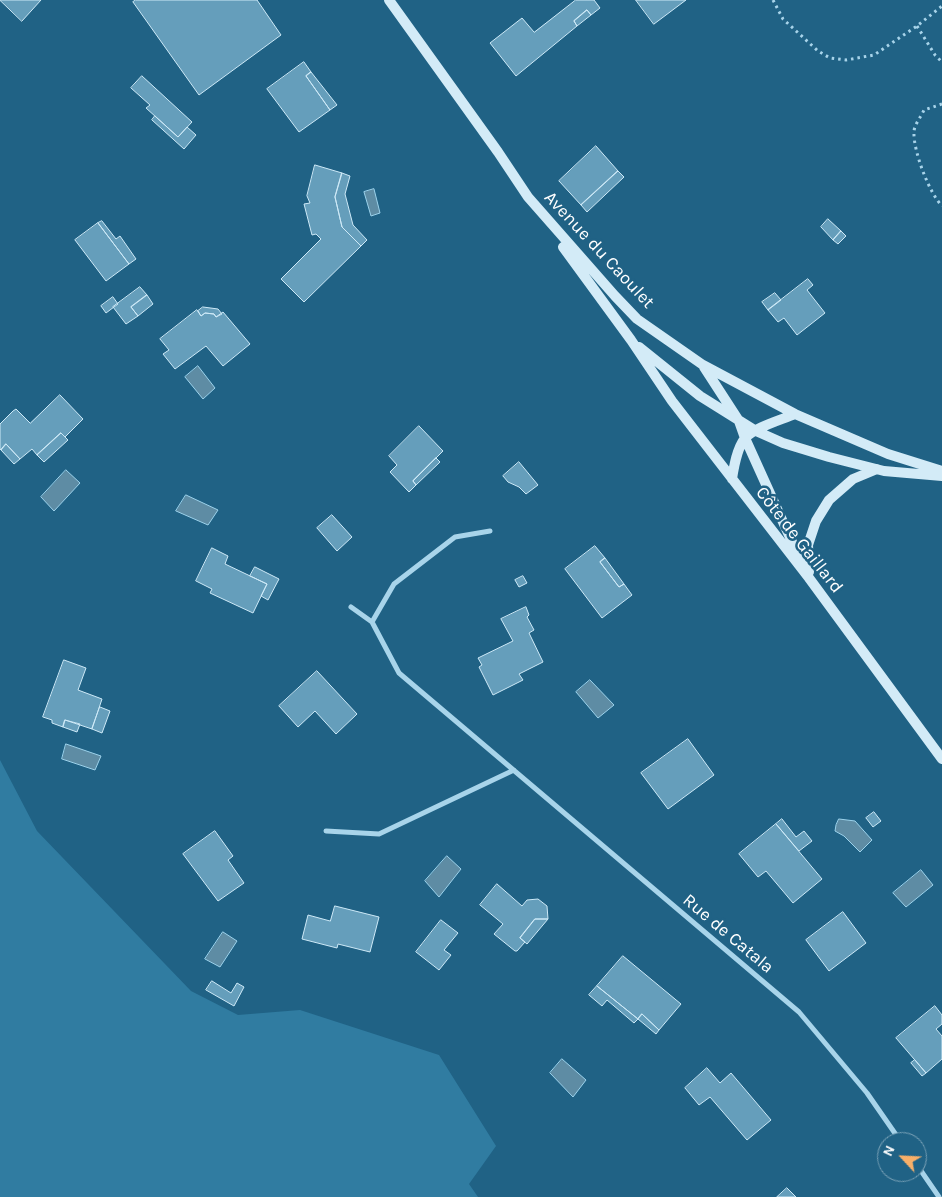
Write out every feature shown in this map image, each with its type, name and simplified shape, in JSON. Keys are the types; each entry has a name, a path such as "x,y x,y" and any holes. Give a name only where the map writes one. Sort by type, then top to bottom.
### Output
{"main road":[{"name":"Avenue du Caoulet","path":"389,0 528,197 614,296 637,319 703,365 794,414 888,454 942,471"},
{"path":"528,197 631,340 700,396 756,431 792,446 884,471 942,476"},
{"name":"Côte de Gaillard","path":"631,340 672,401 809,578 942,759"},
{"path":"703,365 739,421 809,578"},
{"path":"732,479 737,455 745,438 760,428 794,414"},
{"path":"809,578 808,545 816,521 829,500 853,479 877,469"}],"street":[{"path":"351,607 372,622 394,584 456,537 490,531"},
{"name":"Rue de Catala","path":"372,622 399,672 799,1012 867,1093 894,1132"},
{"path":"326,830 379,834 514,770"},
{"path":"927,1180 939,1197"}],"path":[{"path":"773,0 783,18 818,51 830,58 846,60 874,55 917,26 942,6"},
{"path":"917,26 934,55 942,62"},
{"path":"942,104 924,110 914,130 915,147 922,168 937,200 942,206"}],"shaded area":[{"path":"374,189 380,213 371,216 364,192"},
{"path":"198,366 215,388 203,399 185,377"},
{"path":"66,470 80,483 54,511 41,497"},
{"path":"186,495 218,510 208,525 176,511"},
{"path":"590,680 614,705 598,718 576,692"},
{"path":"66,744 101,756 95,770 62,759"},
{"path":"0,760 37,831 191,991 238,1015 300,1010 439,1055 496,1146 469,1184 478,1197 0,1197"},
{"path":"839,819 855,821 872,840 860,852 844,836 835,831"},
{"path":"447,856 461,869 439,897 425,881"},
{"path":"921,870 933,885 906,907 893,893"},
{"path":"223,932 237,941 220,967 205,959"},
{"path":"562,1059 586,1080 573,1097 550,1073"}],"building":[{"path":"0,0 41,0 22,21"},
{"path":"136,0 257,0 281,35 199,95 133,2"},
{"path":"576,0 594,0 600,8 591,15 587,10 574,21 577,26 516,76 490,43 522,18 534,32"},
{"path":"636,0 686,0 654,24"},
{"path":"587,10 591,15 577,26 574,21"},
{"path":"304,62 311,72 306,76 330,110 299,132 267,89"},
{"path":"311,72 337,105 330,110 306,76"},
{"path":"142,76 192,122 178,137 146,108 150,105 131,88"},
{"path":"155,116 178,137 187,127 196,135 184,149 152,120"},
{"path":"596,146 618,171 581,205 559,181"},
{"path":"315,165 342,173 335,197 342,227 361,246 304,302 281,279 321,239 316,234 312,235 304,204 310,203 307,196"},
{"path":"618,171 624,177 587,212 581,205"},
{"path":"342,173 350,176 345,194 353,225 367,240 361,246 342,227 335,197"},
{"path":"828,219 841,231 833,240 821,227"},
{"path":"102,221 116,239 120,236 136,259 129,264 98,223"},
{"path":"98,223 129,264 106,281 75,240"},
{"path":"841,231 846,236 838,244 833,240"},
{"path":"808,279 813,285 807,290 825,313 797,335 784,318 778,322 768,310"},
{"path":"140,287 147,295 131,307 138,316 126,324 113,307"},
{"path":"775,293 781,300 768,310 762,302"},
{"path":"147,295 153,304 138,316 131,307"},
{"path":"113,297 118,304 106,313 101,306"},
{"path":"203,307 218,309 222,314 216,317 214,314 205,313 201,316 198,311"},
{"path":"197,310 201,316 205,313 214,314 216,317 223,312 250,344 223,366 206,346 175,369 163,354 169,350 160,339"},
{"path":"60,395 83,419 65,437 61,433 37,455 32,449 20,459 6,444 0,449 0,424 13,411 16,409 30,423"},
{"path":"419,426 443,451 413,481 416,485 409,492 390,472 397,465 389,456"},
{"path":"61,433 68,440 44,462 37,455"},
{"path":"6,444 20,459 14,464 1,450"},
{"path":"436,458 440,462 416,485 413,481"},
{"path":"519,462 538,485 526,494 519,487 508,482 503,476"},
{"path":"332,515 352,537 337,551 317,528"},
{"path":"595,546 605,558 600,562 619,587 624,584 632,595 602,618 565,569"},
{"path":"212,548 228,556 225,564 267,584 253,613 210,593 212,589 196,581"},
{"path":"605,558 624,584 619,587 600,562"},
{"path":"255,567 279,579 268,600 261,596 267,584 250,576"},
{"path":"523,576 527,583 519,587 515,580"},
{"path":"526,607 529,615 527,617 534,630 529,633 543,662 519,674 523,680 493,695 479,667 482,665 478,658 513,641 501,619"},
{"path":"64,660 86,668 78,690 102,699 92,729 65,720 63,727 43,717"},
{"path":"317,671 357,714 336,734 315,711 298,727 279,706"},
{"path":"100,707 110,711 102,733 92,729"},
{"path":"65,720 80,724 77,732 63,727"},
{"path":"688,739 714,775 668,809 641,773"},
{"path":"874,812 881,821 873,827 866,818"},
{"path":"782,819 796,837 804,831 812,841 799,851 776,824"},
{"path":"776,824 822,879 793,903 766,871 758,877 739,854"},
{"path":"215,831 233,856 228,860 244,883 218,901 183,854"},
{"path":"497,884 522,906 527,900 538,899 547,906 548,919 535,919 520,938 525,942 517,951 494,934 503,924 480,905"},
{"path":"335,906 379,917 370,952 338,944 337,948 302,939 308,915 330,921"},
{"path":"843,912 866,943 829,971 806,940"},
{"path":"535,919 548,919 527,944 520,938"},
{"path":"441,920 458,933 444,950 451,955 439,970 416,952"},
{"path":"623,956 681,1004 659,1030 642,1014 638,1019 597,986"},
{"path":"212,981 231,993 237,983 244,987 234,1006 206,990"},
{"path":"597,986 638,1019 634,1023 607,1000 602,1006 589,995"},
{"path":"935,1006 942,1015 942,1024 936,1029 942,1036 942,1059 926,1073 896,1038"},
{"path":"642,1014 659,1030 656,1034 638,1019"},
{"path":"915,1060 926,1073 922,1076 911,1063"},
{"path":"707,1068 720,1083 731,1073 771,1120 747,1140 710,1097 699,1105 685,1088"},
{"path":"787,1188 796,1197 777,1197"}]}
